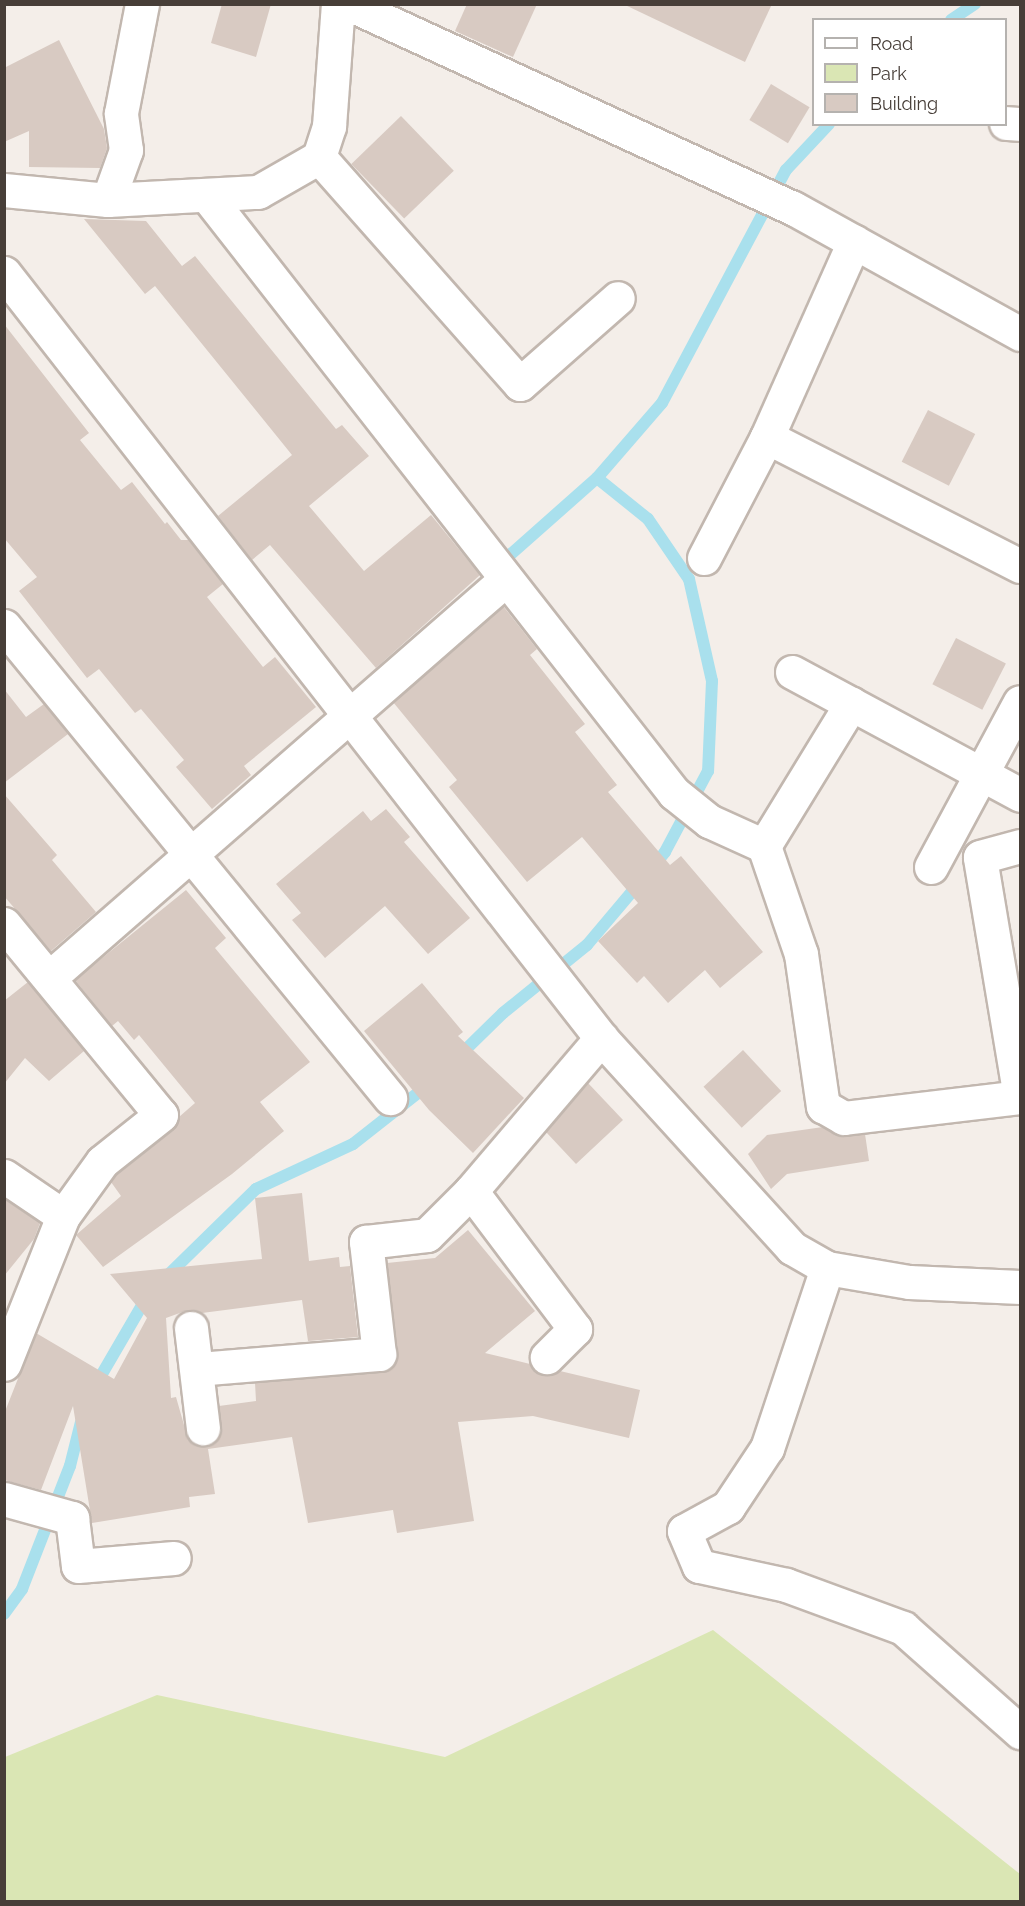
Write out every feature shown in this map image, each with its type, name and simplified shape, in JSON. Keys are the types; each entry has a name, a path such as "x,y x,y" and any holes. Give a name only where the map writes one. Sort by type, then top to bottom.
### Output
{"street":[{"path":"108,200 126,150 121,113 142,4"},
{"path":"4,190 108,200 208,197 258,192 318,157 329,126 338,4"},
{"path":"349,4 793,208 1020,334"},
{"path":"318,157 520,384 618,298"},
{"path":"208,197 505,580 674,793 709,821 764,846 801,954 823,1106 844,1118 1020,1097 980,856 1020,846"},
{"path":"704,558 767,437 854,242"},
{"path":"4,273 573,998 601,1038 792,1248 827,1268 909,1282 1020,1287"},
{"path":"767,437 1020,566"},
{"path":"49,978 194,854 349,715 505,580"},
{"path":"4,626 194,854 390,1098"},
{"path":"792,672 1020,795"},
{"path":"931,867 1020,702"},
{"path":"764,846 851,704"},
{"path":"4,924 161,1115 102,1162 63,1216 4,1364"},
{"path":"197,1369 379,1354 366,1242 427,1235 471,1191 601,1038"},
{"path":"4,1176 63,1216"},
{"path":"471,1191 575,1329 547,1357"},
{"path":"827,1268 767,1448 728,1507 684,1531 699,1566 786,1585 903,1628 1020,1731"},
{"path":"191,1328 203,1428"},
{"path":"4,1499 72,1518 78,1566 174,1558"}],"green space":[{"path":"713,1630 1020,1874 1020,1901 5,1901 5,1757 157,1695 445,1757"}],"building":[{"path":"222,4 271,4 256,57 211,43"},
{"path":"467,4 537,4 513,57 455,31"},
{"path":"623,4 772,4 745,62"},
{"path":"59,40 104,129 107,148 100,168 29,167 29,131 4,142 4,68"},
{"path":"771,84 810,107 788,143 749,120"},
{"path":"401,116 454,171 404,219 351,164"},
{"path":"84,219 146,221 182,266 195,256 336,429 342,425 369,456 309,506 364,571 431,515 480,575 376,668 270,545 252,560 218,516 292,455 155,286 145,294"},
{"path":"4,324 89,433 80,440 121,490 132,482 165,524 167,522 181,540 189,540 223,584 207,597 263,667 275,657 316,707 244,766 251,775 212,809 176,767 184,760 141,709 135,713 99,669 87,678 19,591 37,577 4,538"},
{"path":"928,410 975,434 949,486 902,462"},
{"path":"503,606 537,649 530,655 585,724 575,732 617,785 608,792 670,865 681,856 763,952 720,988 705,970 668,1003 644,976 637,983 598,941 638,903 582,837 527,882 449,787 457,780 393,702"},
{"path":"956,638 1006,663 982,710 932,684"},
{"path":"4,689 26,717 44,704 68,734 4,783"},
{"path":"4,794 57,855 52,860 96,912 51,951 4,896"},
{"path":"386,809 410,837 404,842 470,918 428,954 385,906 325,958 292,920 301,913 276,884 363,811 371,821"},
{"path":"186,890 226,938 215,948 310,1062 260,1102 284,1131 232,1174 103,1267 76,1235 121,1196 111,1182 116,1175 173,1130 179,1117 195,1103 139,1035 134,1040 118,1021 112,1026 75,980"},
{"path":"28,982 84,1051 49,1081 25,1058 4,1084 4,1001"},
{"path":"422,983 463,1032 458,1036 524,1098 473,1153 429,1110 364,1031"},
{"path":"743,1050 781,1091 742,1128 704,1087"},
{"path":"588,1083 623,1120 576,1164 546,1132"},
{"path":"823,1127 846,1137 865,1134 869,1161 787,1174 771,1189 748,1154 767,1135"},
{"path":"302,1193 309,1261 339,1257 340,1267 350,1266 358,1337 308,1341 302,1300 202,1313 188,1310 166,1318 171,1398 176,1397 188,1439 195,1445 206,1446 220,1436 219,1406 256,1401 255,1383 390,1369 398,1352 387,1263 435,1258 468,1230 535,1311 485,1353 530,1364 543,1375 560,1371 640,1390 629,1438 533,1416 458,1422 474,1521 397,1533 393,1510 308,1523 292,1437 208,1449 215,1494 189,1497 190,1507 92,1523 73,1406 41,1490 4,1480 4,1414 36,1333 114,1379 147,1318 110,1274 262,1259 255,1198"},
{"path":"4,1199 40,1223 34,1239 4,1276"}],"waterway":[{"path":"954,18 975,4"},
{"path":"511,554 597,478 662,403 786,170 827,126"},
{"path":"597,478 648,519 689,579 712,681 708,771 665,852 653,867"},
{"path":"458,1057 503,1013 587,945 640,882"},
{"path":"164,1279 256,1189 353,1144 428,1085"},
{"path":"95,1386 148,1295"},
{"path":"4,1614 22,1589 70,1466 81,1422"}]}
